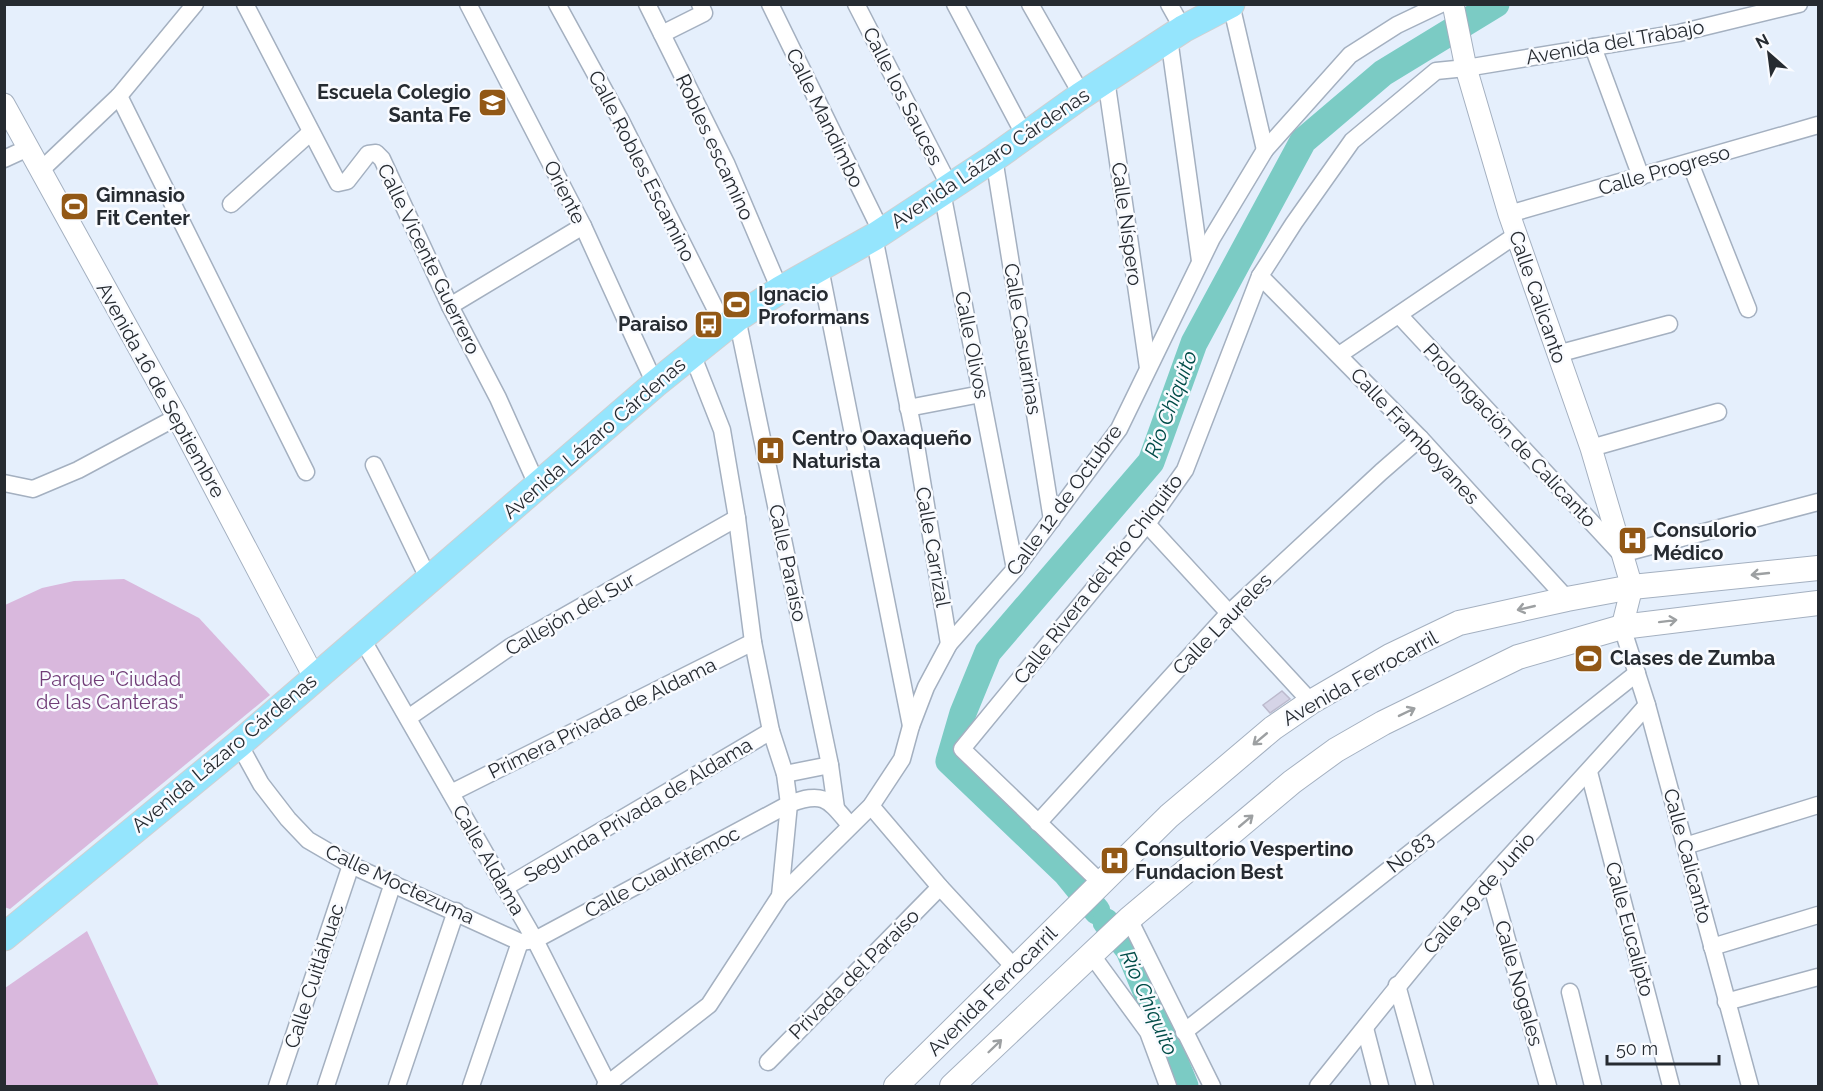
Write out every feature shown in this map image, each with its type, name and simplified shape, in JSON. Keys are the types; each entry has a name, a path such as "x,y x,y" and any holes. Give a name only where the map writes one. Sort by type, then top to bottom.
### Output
{"main road":[{"name":"Avenida Lázaro Cárdenas","path":"4,937 238,744 655,384 731,323 946,190 1176,33 1231,4"},
{"name":"Avenida Ferrocarril","path":"896,1086 1169,816 1273,728 1311,702 1390,656 1459,623 1567,599 1632,587 1818,568"},
{"name":"Avenida Ferrocarril","path":"952,1086 1125,923 1292,782 1336,750 1383,723 1518,657 1622,627 1818,603"},
{"path":"942,1041 971,1068"}],"street":[{"path":"40,171 119,96 195,4"},
{"name":"Calle Vicente Guerrero","path":"245,4 338,183 347,181 368,154 376,153 382,159 450,306 498,398 538,486"},
{"name":"Oriente","path":"468,4 583,226 655,384"},
{"name":"Calle Robles Escamino","path":"557,4 731,323"},
{"name":"Robles escamino","path":"647,4 726,163 780,291"},
{"path":"662,34 704,12 700,4"},
{"name":"Calle Mandimbo","path":"770,4 878,234"},
{"name":"Calle los Sauces","path":"856,4 946,190"},
{"path":"955,4 1025,136"},
{"path":"1030,4 1082,95"},
{"path":"1169,4 1176,33 1200,261"},
{"path":"1231,4 1265,150"},
{"name":"Avenida del Trabajo","path":"1466,68 1679,33 1799,4"},
{"name":"Calle 12 de Octubre","path":"608,1086 709,1005 780,896 871,806 902,759 911,726 926,687 950,644 1015,569 1119,429 1212,238 1265,150 1350,55 1397,25 1450,8"},
{"name":"Calle Calicanto","path":"1450,8 1509,214 1591,448 1632,587"},
{"path":"1593,47 1641,177"},
{"name":"Calle Rivera del Río Chiquito","path":"1038,823 962,749 1147,524 1185,470 1260,276 1352,141 1436,71 1466,68"},
{"name":"Calle Níspero","path":"1106,80 1148,368"},
{"path":"119,96 306,472"},
{"name":"Avenida 16 de Septiembre","path":"4,104 177,417 314,677"},
{"name":"Calle Progreso","path":"1509,214 1818,125"},
{"path":"231,204 311,132"},
{"path":"4,159 28,148"},
{"name":"Calle Casuarinas","path":"994,158 1052,520"},
{"path":"1690,163 1748,309"},
{"name":"Calle Olivos","path":"946,190 981,394 1015,569"},
{"path":"450,306 583,226"},
{"name":"Calle Carrizal","path":"878,234 950,644"},
{"path":"1339,355 1516,235"},
{"path":"820,267 911,726"},
{"name":"Calle Framboyanes","path":"1260,276 1420,438 1567,599"},
{"name":"Prolongación de Calicanto","path":"1399,315 1621,554"},
{"name":"Calle Paraíso","path":"731,323 830,765 836,808"},
{"path":"1557,354 1669,324"},
{"name":"Calle 12 de Octubre","path":"692,354 722,430 737,518 753,642 771,731 785,774 789,804 780,896"},
{"path":"908,408 981,394"},
{"path":"1591,448 1718,412"},
{"path":"4,483 33,489 78,470 177,417"},
{"name":"Calle Laureles","path":"1038,823 1229,614 1380,471 1420,438"},
{"path":"374,465 429,580"},
{"path":"1621,554 1818,502"},
{"name":"Callejón del Sur","path":"408,718 510,647 737,518"},
{"path":"1147,524 1311,702"},
{"path":"1622,627 1632,587"},
{"name":"Calle Calicanto","path":"1622,627 1647,705 1750,1086"},
{"name":"Calle Aldama","path":"362,637 504,888 527,941 608,1086"},
{"name":"Primera Privada de Aldama","path":"451,793 753,642"},
{"name":"No.83","path":"1184,1032 1637,673"},
{"name":"Calle 19 de Junio","path":"1318,1086 1397,985 1647,705"},
{"name":"Segunda Privada de Aldama","path":"504,888 771,731"},
{"name":"Calle Moctezuma","path":"238,744 261,784 288,819 308,840 351,865 527,941"},
{"path":"785,774 830,765"},
{"name":"Calle Eucalipto","path":"1589,772 1671,1086"},
{"name":"Calle Cuauhtémoc","path":"527,941 789,804 816,796 836,808"},
{"path":"871,806 940,887 1016,969"},
{"path":"1684,846 1818,806"},
{"path":"836,808 850,825"},
{"path":"1038,823 1098,886"},
{"name":"Calle Cuitláhuac","path":"277,1086 351,865"},
{"name":"Calle Nogales","path":"1490,879 1548,1086"},
{"path":"326,1086 393,883"},
{"name":"Privada del Paraíso","path":"768,1062 940,887"},
{"path":"397,1086 456,911"},
{"path":"1712,946 1818,915"},
{"path":"1125,923 1212,1086"},
{"path":"471,1086 527,941"},
{"path":"1095,950 1148,1032 1168,1086"},
{"path":"1726,1002 1818,977"},
{"path":"1397,985 1425,1086"},
{"path":"1570,992 1593,1086"},
{"path":"1365,1028 1380,1086"}],"green space":[{"name":"Parque \"Ciudad de las Canteras\"","path":"124,579 199,618 270,695 10,909 4,907 5,605 42,588 74,581"},
{"path":"87,931 159,1086 5,1086 5,988"}],"building":[{"path":"1282,691 1290,699 1270,713 1263,705"}],"waterway":[{"name":"Rio Chiquito","path":"1097,911 1066,873 949,761 963,713 988,652 1151,462 1194,343 1303,141 1383,73 1496,4"},
{"name":"Rio Chiquito","path":"1106,922 1129,950 1185,1086"}],"place":[{"name":"Escuela Colegio Santa Fe","path":"492,103"},
{"name":"Gimnasio Fit Center","path":"75,206"},
{"name":"Ignacio Proformans","path":"737,305"},
{"name":"Paraiso","path":"709,324"},
{"name":"Centro Oaxaqueño Naturista","path":"771,450"},
{"name":"Consulorio Médico","path":"1632,541"},
{"name":"Clases de Zumba","path":"1589,658"},
{"name":"Consultorio Vespertino Fundacion Best","path":"1114,860"}]}
